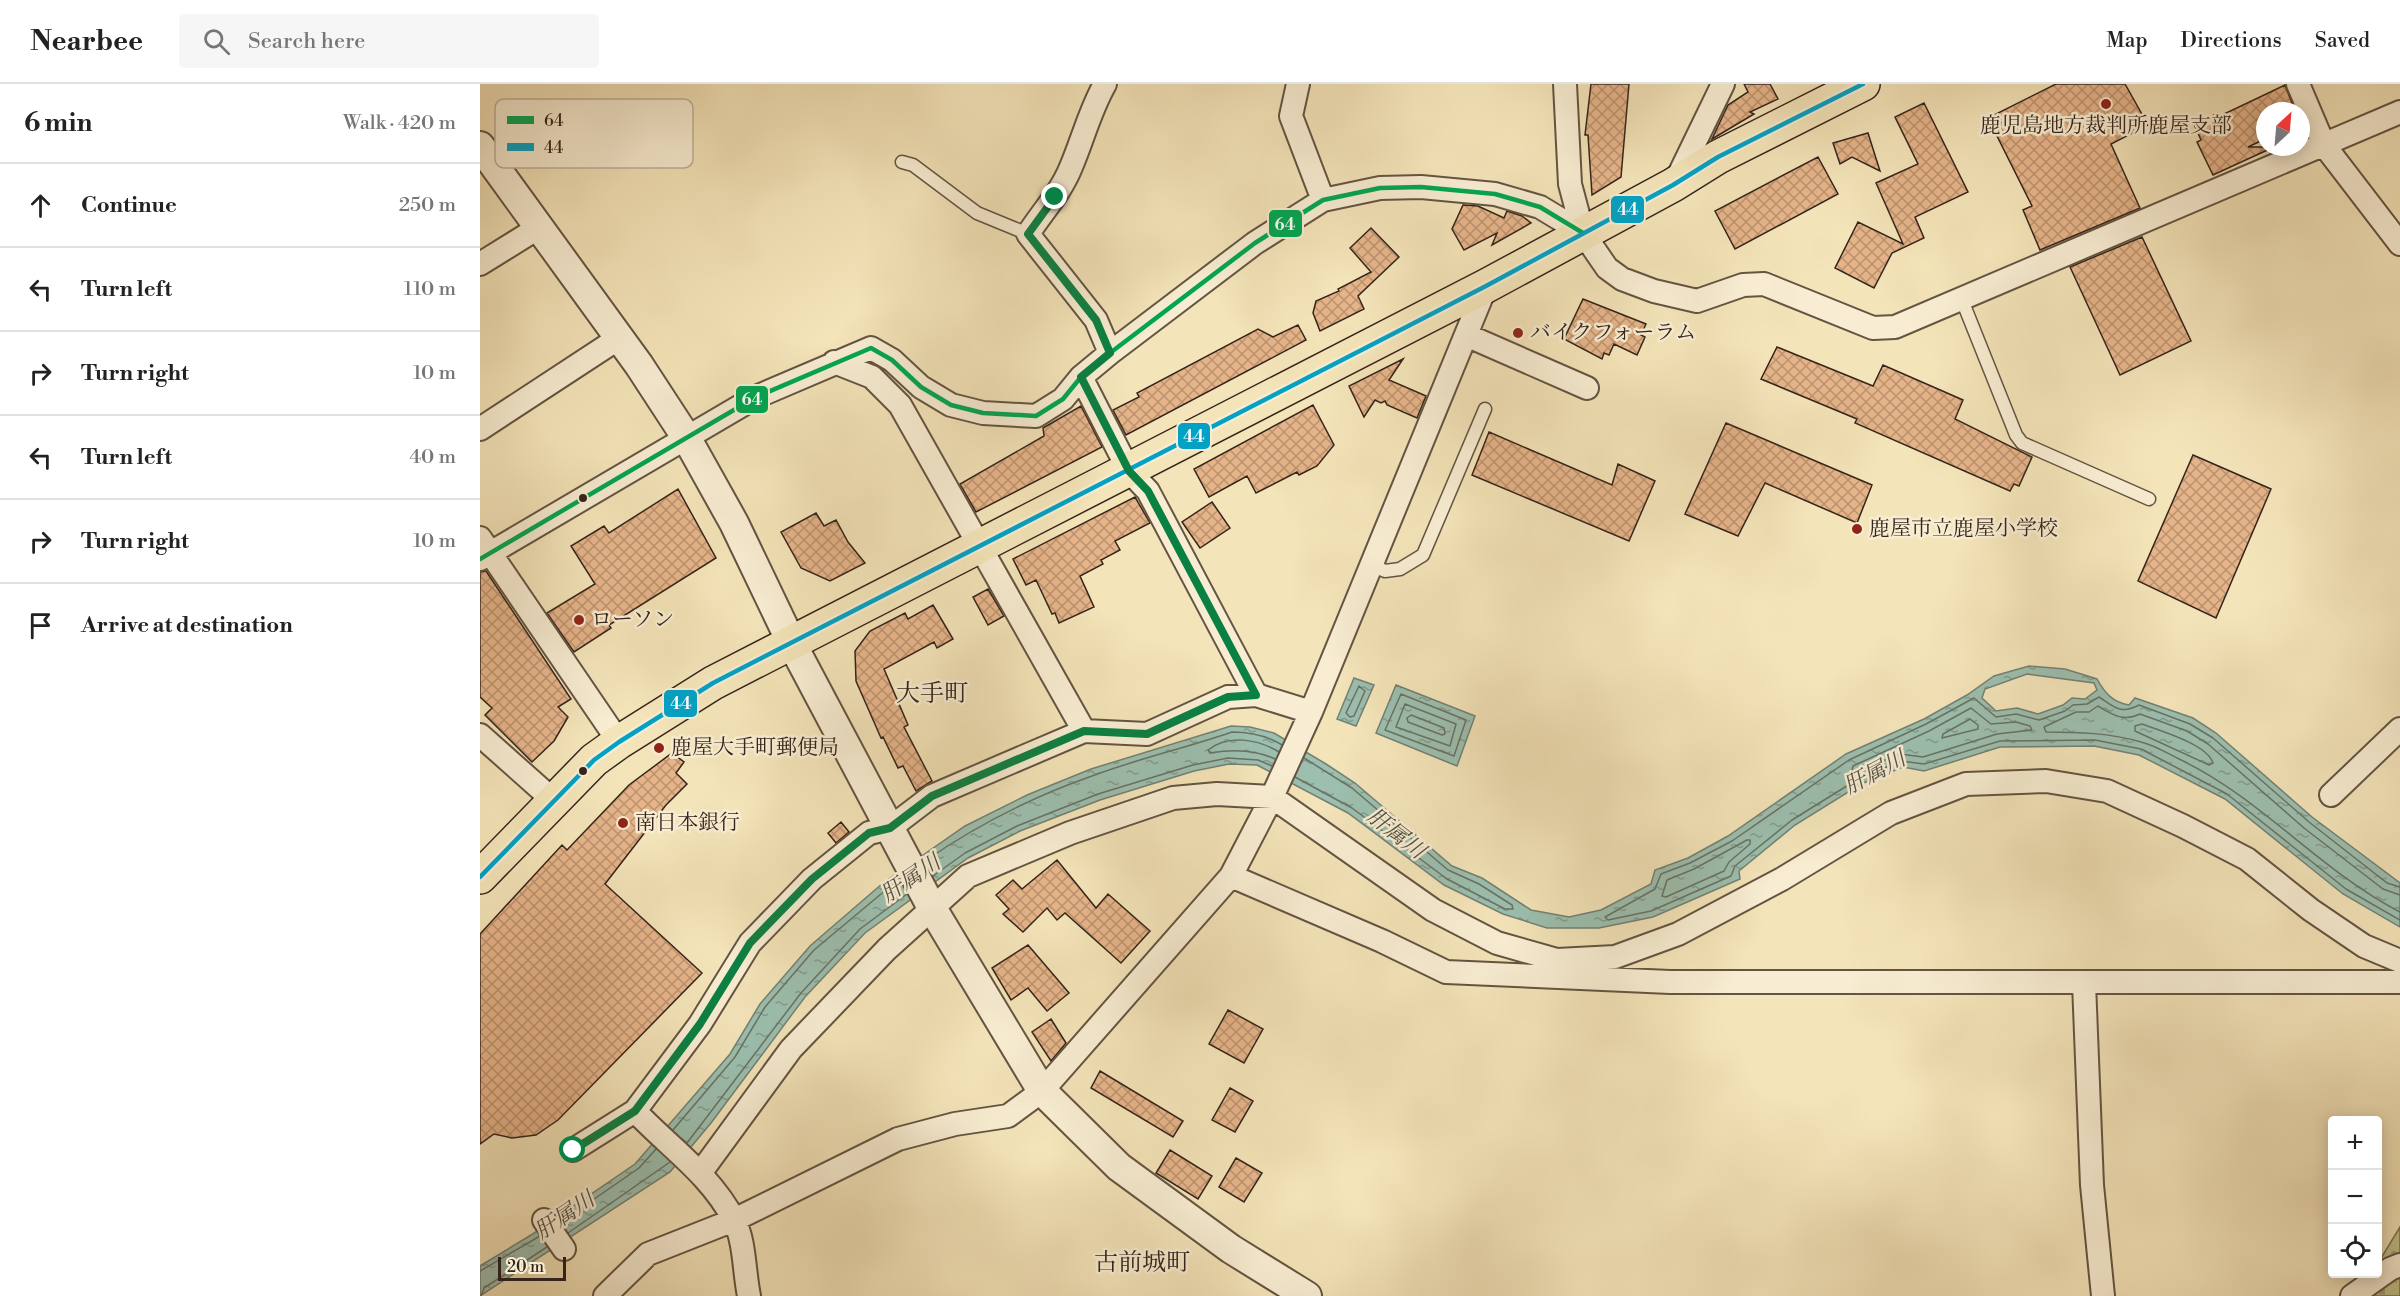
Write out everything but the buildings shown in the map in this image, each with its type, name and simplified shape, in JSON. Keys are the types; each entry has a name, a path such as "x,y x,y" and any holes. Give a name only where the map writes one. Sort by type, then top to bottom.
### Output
{"highway":[{"path":"480,877 594,760 713,683 792,645 1486,286 1674,185 1718,157 1863,84"}],"street":[{"path":"1105,84 1071,166 1055,197 1028,234 1096,320 1110,353"},
{"path":"1298,84 1291,116 1323,200"},
{"path":"1565,84 1570,184 1583,233 1606,268 1622,279 1654,291 1697,301 1743,285 1764,284 1873,328 1895,327 1962,300 2400,112"},
{"path":"1674,185 1722,84"},
{"path":"2298,84 2324,145 2400,244"},
{"path":"480,146 495,167"},
{"path":"496,168 619,338 686,437 734,523 792,645 932,908 1042,1092 1119,1167 1231,1249 1300,1294"},
{"path":"619,742 483,549 756,398 834,362 871,348 892,360 921,387 951,405 983,413 1036,416 1063,399 1081,377 1110,353 1255,243 1323,200 1380,188 1421,187 1496,194 1540,207 1583,233"},
{"path":"480,264 538,228"},
{"path":"605,1296 648,1254 734,1220 898,1138 955,1124 1008,1116 1042,1092 1231,876 1272,797 1311,712 1486,286"},
{"path":"1466,335 1587,388"},
{"path":"480,429 619,338"},
{"path":"834,362 872,377 900,405 1084,731"},
{"path":"1081,377 1129,471 1148,491 1256,695"},
{"path":"573,1150 638,1114 700,1024 750,943 812,879 869,833 890,828 932,796 1084,731 1147,734 1228,697 1256,695 1311,712"},
{"path":"2331,795 2400,729"},
{"path":"480,735 553,800"},
{"path":"697,1168 791,1049 887,950 968,876 1070,833 1173,798 1217,794 1272,797 1433,910 1497,943 1557,960 1615,957 1678,934 1782,879 1891,813 1966,784 2046,781 2107,791 2183,826 2247,859 2311,910 2364,946 2400,961"},
{"path":"1231,876 1382,941 1446,972 1670,981 2400,982"},
{"path":"2084,983 2092,1185 2103,1296"},
{"path":"638,1114 697,1168 734,1220 740,1240 749,1296"},
{"path":"544,1220 564,1249"},
{"path":"2352,1296 2400,1264"}],"lane":[{"path":"902,162 913,165 977,213 1028,234"},
{"path":"1962,300 2016,435 2022,443 2149,499"},
{"path":"1371,565 1385,571 1400,569 1423,555 1485,409"}],"green space":[{"path":"2400,1227 2400,1296 2358,1296 2369,1278 2382,1278 2382,1257"}],"water":[{"name":"肝属川","path":"2029,666 2065,669 2097,679 2106,693 2118,702 2129,705 2135,698 2193,718 2216,733 2312,817 2400,883 2400,927 2343,894 2225,799 2139,755 2094,746 2000,747 1924,771 1903,767 1861,784 1795,825 1739,871 1740,879 1653,917 1599,928 1547,928 1503,914 1444,885 1348,813 1257,765 1229,764 1194,771 1100,800 1020,831 968,858 865,933 805,997 711,1123 670,1172 480,1296 480,1266 531,1235 635,1164 730,1054 760,1004 810,946 883,883 965,826 1027,795 1091,769 1231,726 1250,727 1274,733 1355,783 1452,866 1482,878 1531,910 1569,917 1601,910 1651,884 1655,870 1688,858 1728,836 1846,754 1924,719 1967,695 1994,676","holes":["2027,674 2094,683 2097,690 2085,699 2072,698 2063,705 2038,714 2017,708 1996,711 1982,698 1985,689"]},
{"path":"1354,678 1374,685 1356,726 1337,719"},
{"path":"1396,685 1475,716 1457,766 1376,733"}],"transit line":[{"name":"44","path":"480,877 594,760 713,683 1486,286 1673,185 1718,157 1863,84"},
{"name":"64","path":"480,559 756,397 871,348 892,360 921,387 951,405 983,413 1036,416 1063,399 1081,377 1110,353 1255,243 1323,200 1380,188 1421,187 1495,194 1540,207 1583,233"}],"place":[{"name":"鹿児島地方裁判所鹿屋支部","path":"2106,104"},
{"name":"バイクフォーラム","path":"1518,333"},
{"name":"鹿屋市立鹿屋小学校","path":"1857,529"},
{"name":"ローソン","path":"579,620"},
{"name":"鹿屋大手町郵便局","path":"659,748"},
{"name":"南日本銀行","path":"623,823"}],"district":[{"name":"大手町","path":"932,694"},
{"name":"古前城町","path":"1142,1263"}],"route":[{"path":"573,1150 635,1111 700,1024 750,943 812,879 869,833 890,828 932,796 1084,731 1147,734 1228,697 1256,695 1148,491 1129,471 1081,377 1110,353 1096,320 1028,234 1055,197"}]}
